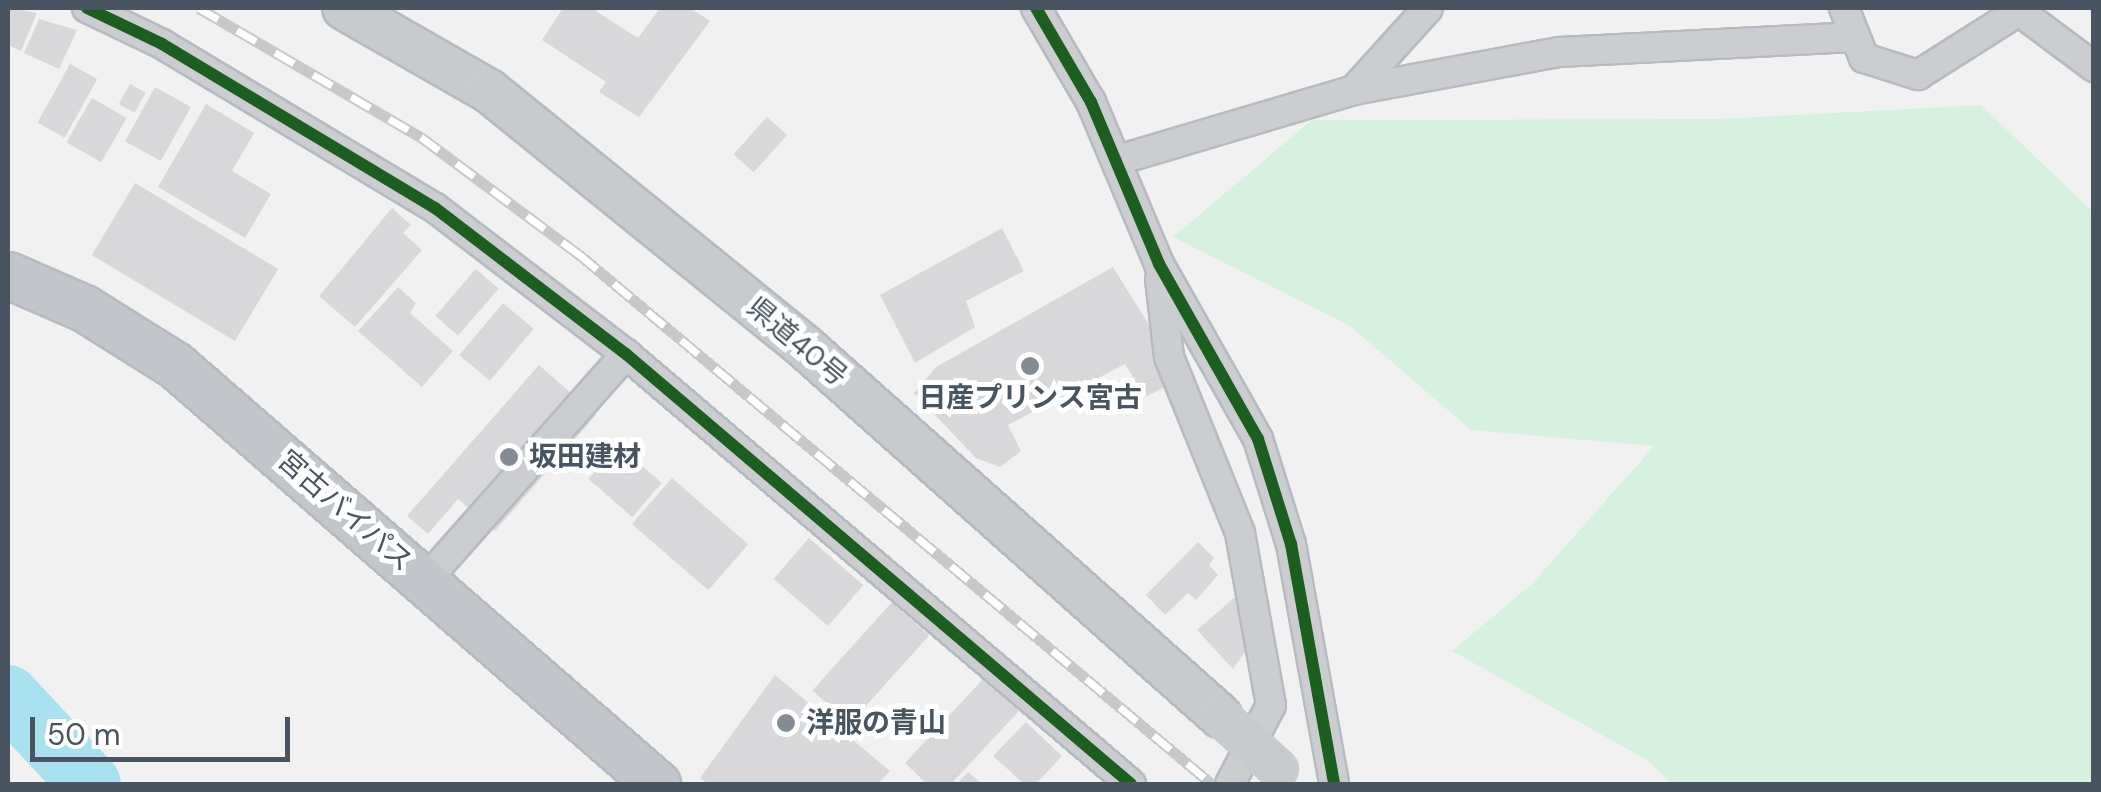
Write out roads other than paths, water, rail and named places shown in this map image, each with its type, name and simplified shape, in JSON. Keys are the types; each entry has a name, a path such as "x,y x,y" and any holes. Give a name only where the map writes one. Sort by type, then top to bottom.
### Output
{"highway":[{"name":"宮古バイパス","path":"8,275 84,308 175,366 657,784"}],"main road":[{"name":"県道40号","path":"344,8 489,91 806,348 1287,777"}],"street":[{"path":"87,8 162,44 436,208 626,354 1131,784"},
{"path":"1036,8 1118,160 1158,264 1258,439 1291,544 1334,784"},
{"path":"1354,90 1428,8"},
{"path":"1844,8 1864,58 1918,75 2019,9 2094,68"},
{"path":"1118,160 1354,90 1559,52 1854,37"},
{"path":"1158,264 1169,357 1240,532 1271,705 1230,784"},
{"path":"426,580 626,354"}],"waterway":[{"path":"8,696 90,784"}],"railway":[{"path":"199,8 421,137 580,255 1212,784"}],"place":[{"name":"日産プリンス宮古","path":"1030,366"},
{"name":"坂田建材","path":"509,457"},
{"name":"洋服の青山","path":"786,723"}]}
